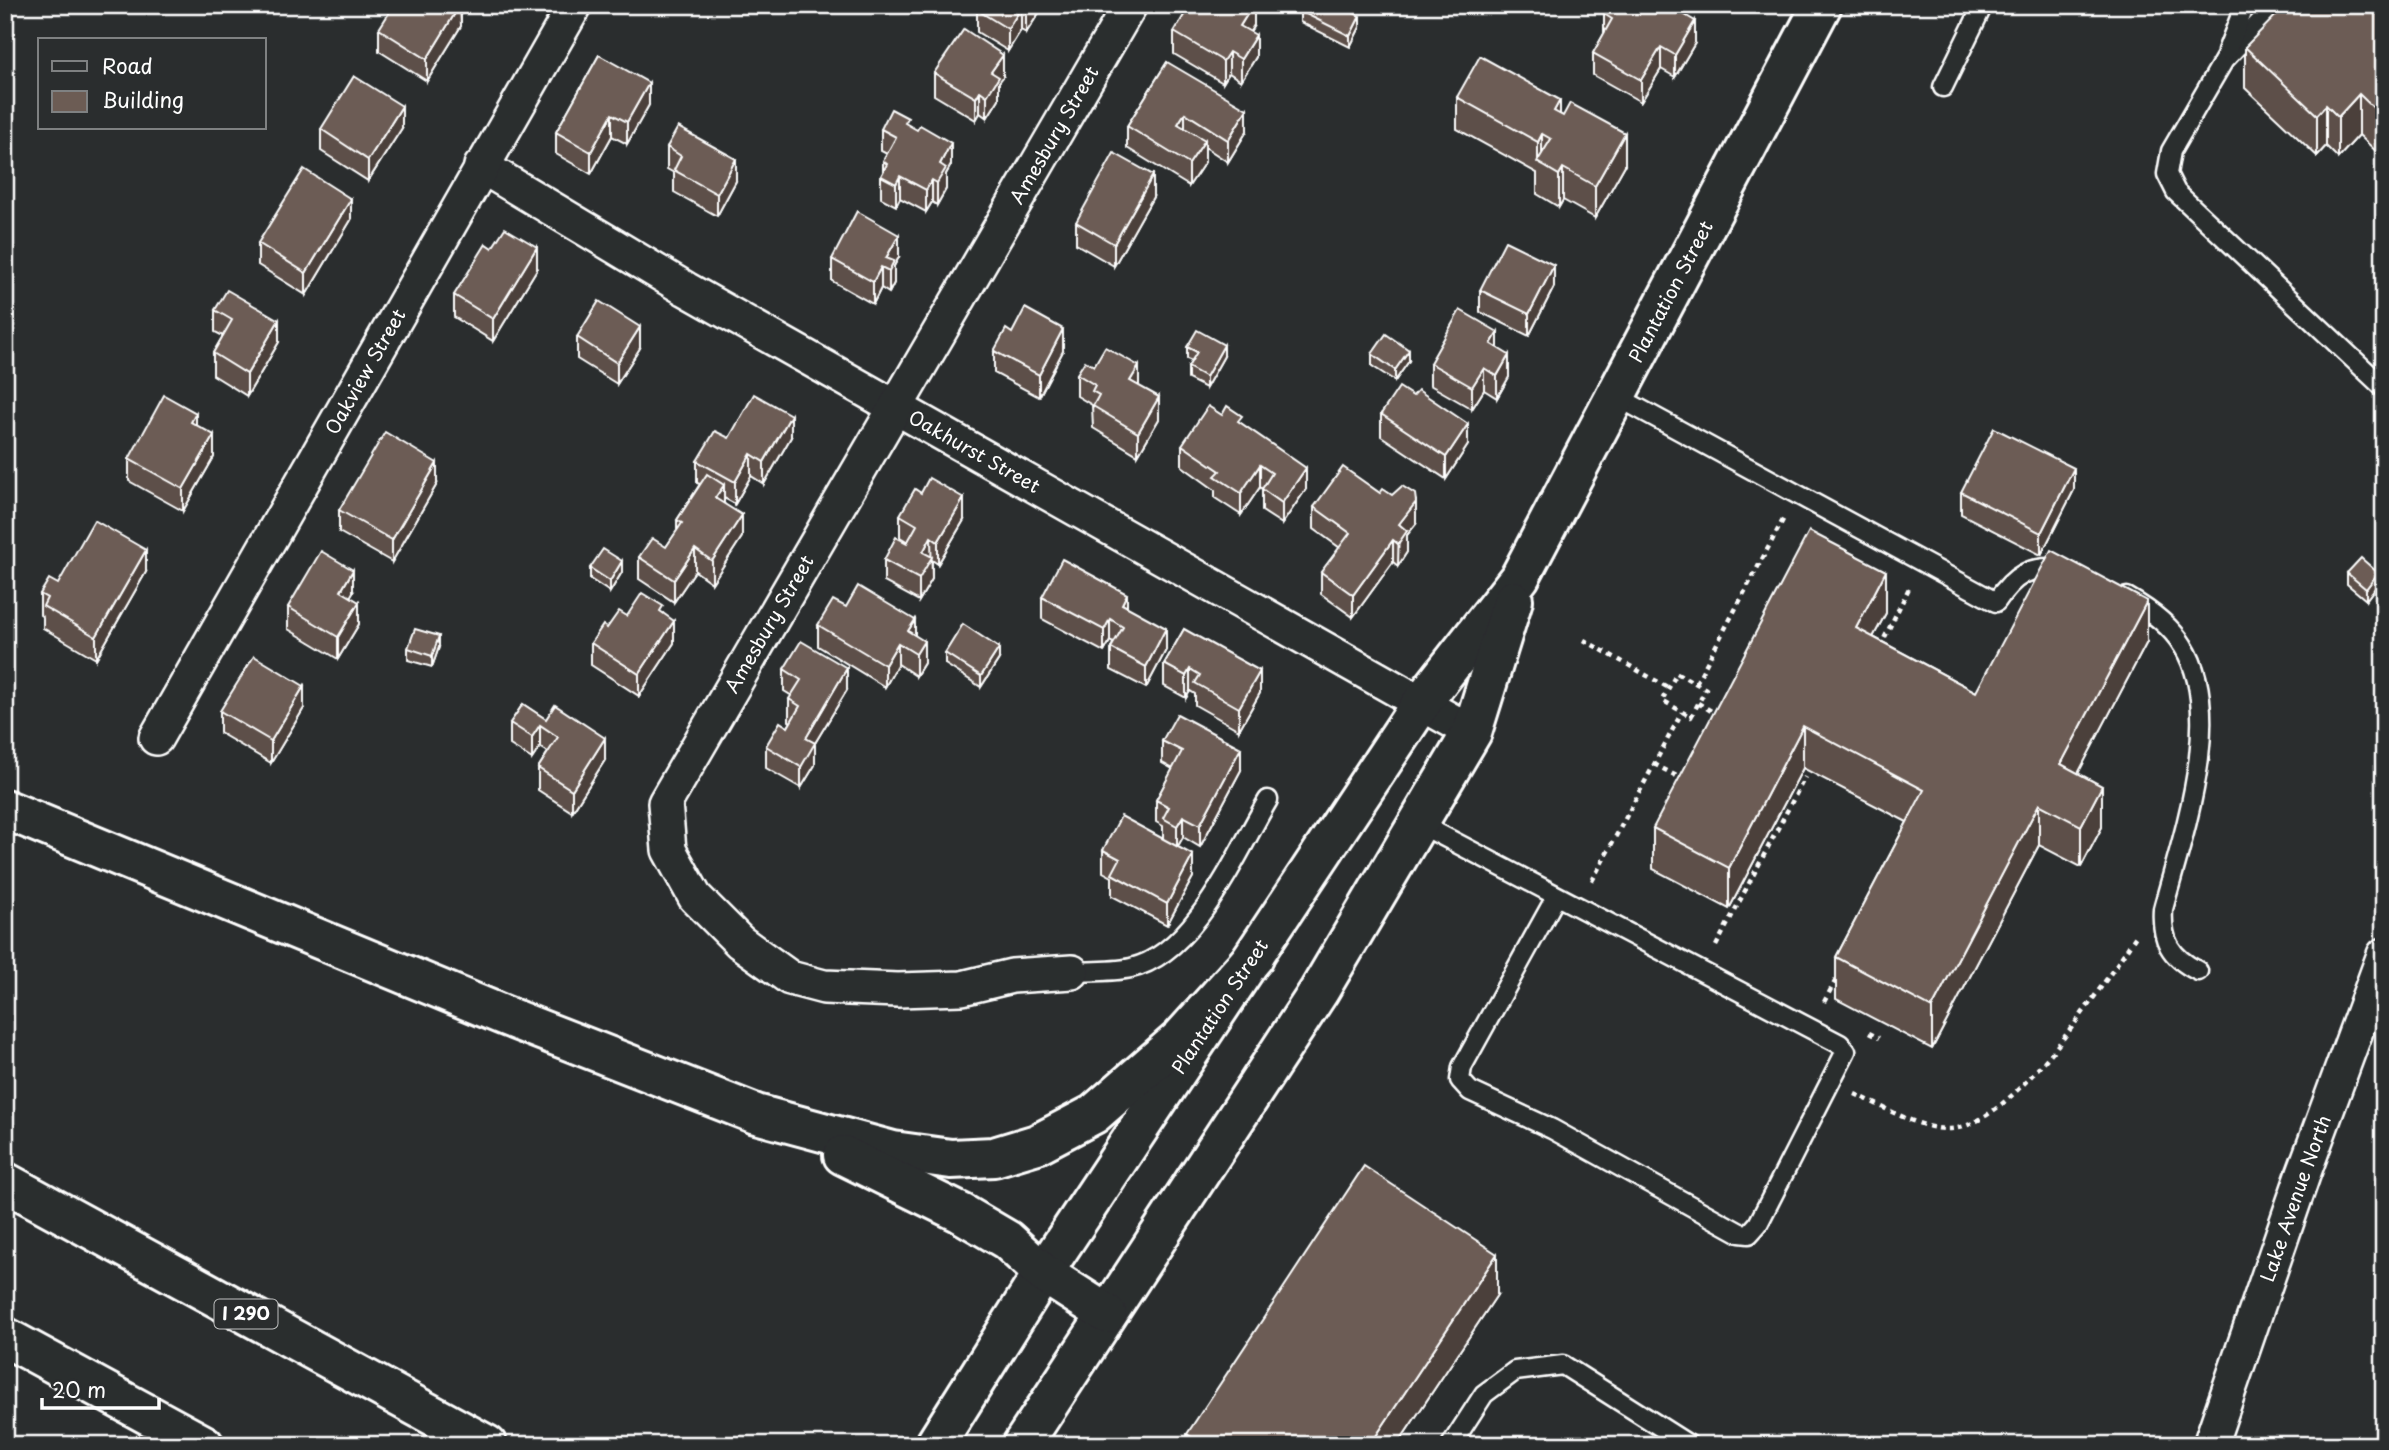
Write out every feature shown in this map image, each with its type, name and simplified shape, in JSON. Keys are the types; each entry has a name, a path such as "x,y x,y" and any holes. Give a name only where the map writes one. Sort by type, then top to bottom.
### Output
{"main road":[{"name":"Plantation Street","path":"935,1445 1043,1273 1422,702 1520,577 1822,5"},
{"name":"Plantation Street","path":"1023,1445 1319,991 1472,732 1520,577"},
{"path":"5,809 490,1010 757,1114 961,1213 1007,1241 1043,1273 1107,1314"},
{"path":"757,1114 893,1152 951,1159 994,1157 1026,1147 1072,1127 1125,1089 1181,1038 1254,957"},
{"name":"I 290","path":"5,1182 487,1445"},
{"path":"5,1337 204,1445"}],"street":[{"name":"Oakview Street","path":"156,738 575,5"},
{"name":"Amesbury Street","path":"1072,972 1012,976 962,988 898,990 824,987 790,978 740,942 695,897 669,850 665,803 1130,5"},
{"name":"Oakhurst Street","path":"481,166 686,289 1472,732"},
{"name":"Lake Avenue North","path":"2210,1445 2303,1175 2384,955"}],"lane":[{"path":"1943,87 1983,5"},
{"path":"2245,5 2224,60 2171,151 2167,174 2176,192 2384,388"},
{"path":"2224,60 2276,5"},
{"path":"1616,396 1996,602 2020,573 2034,569 2049,567 2084,577"},
{"path":"2113,590 2162,621 2183,646 2194,668 2200,704 2201,737 2195,780 2168,891 2162,930 2168,946 2180,961 2198,971"},
{"path":"1072,972 1132,968 1177,944 1209,900 1268,800"},
{"path":"1418,823 1840,1044 1846,1051 1758,1224 1749,1234 1740,1233 1552,1129 1469,1091 1460,1080 1462,1067 1556,897"},
{"path":"1451,1445 1484,1394 1494,1386 1516,1371 1563,1365 1689,1445"}],"path":[{"path":"1696,683 1784,518 1796,524"},
{"path":"1876,655 1911,584 1899,578"},
{"path":"1584,640 1669,688"},
{"path":"1676,673 1706,689 1691,717 1662,700 1669,688 1676,673"},
{"path":"1698,704 1720,716"},
{"path":"1601,890 1590,884 1682,712"},
{"path":"1654,764 1686,781"},
{"path":"1713,950 1805,777"},
{"path":"1829,1082 1911,1119 1944,1129 1969,1126 2018,1091 2059,1044 2168,891"},
{"path":"1821,1007 1840,972"},
{"path":"1867,1032 1879,1038"}],"building":[{"path":"394,5 460,5 427,59 379,29"},
{"path":"980,5 1030,5 1026,12 1021,8 1008,29 977,10"},
{"path":"1190,5 1253,5 1240,26 1256,35 1241,59 1229,52 1223,61 1174,32"},
{"path":"1303,5 1339,5 1360,16 1350,36 1300,11"},
{"path":"1609,5 1668,5 1695,21 1675,55 1661,47 1641,80 1593,53 1612,19 1604,14"},
{"path":"2286,5 2384,5 2384,118 2359,94 2338,117 2326,105 2317,115 2245,47"},
{"path":"964,29 1003,55 991,72 999,77 987,96 980,91 976,98 934,73"},
{"path":"599,55 649,83 627,122 612,114 591,152 556,132"},
{"path":"1480,56 1560,100 1554,111 1563,116 1570,103 1625,133 1595,186 1563,168 1559,175 1537,162 1551,139 1542,134 1538,142 1457,97"},
{"path":"1167,62 1247,109 1228,140 1185,113 1178,124 1205,140 1189,164 1127,126"},
{"path":"354,76 402,106 368,160 321,129"},
{"path":"891,109 908,118 905,123 917,130 920,125 951,143 940,164 946,168 937,183 932,180 926,190 900,176 896,184 881,176 887,164 883,161 896,137 881,129"},
{"path":"678,127 736,159 717,194 674,170 681,156 667,147"},
{"path":"1114,153 1153,175 1114,244 1076,222"},
{"path":"304,169 351,199 306,273 258,243"},
{"path":"857,211 899,235 886,258 894,261 889,271 881,267 873,282 832,259"},
{"path":"505,228 537,247 493,319 454,295 486,244 492,248"},
{"path":"1505,241 1554,265 1529,314 1480,290"},
{"path":"227,290 279,320 247,374 213,353 232,320 215,310"},
{"path":"599,301 640,327 617,363 577,337"},
{"path":"1025,308 1063,329 1039,375 994,351 1006,329 1012,333"},
{"path":"1460,310 1498,332 1491,344 1509,355 1497,376 1484,368 1472,387 1430,363"},
{"path":"1197,330 1224,345 1206,377 1188,367 1197,352 1187,347"},
{"path":"1386,334 1409,350 1395,370 1372,354"},
{"path":"1105,347 1139,366 1130,381 1159,397 1138,433 1093,406 1099,395 1092,391 1095,385 1077,374 1085,361 1094,366"},
{"path":"1399,387 1413,396 1418,390 1468,424 1446,457 1381,414"},
{"path":"754,394 791,415 764,462 751,454 735,482 697,461 715,431 729,438"},
{"path":"164,395 196,413 191,422 214,435 183,489 129,459"},
{"path":"1208,406 1222,415 1227,406 1242,416 1238,421 1306,468 1282,503 1262,489 1272,473 1260,465 1241,493 1215,476 1220,471 1182,445"},
{"path":"1994,428 2074,468 2041,533 1961,492"},
{"path":"385,432 437,463 392,540 339,510"},
{"path":"1343,467 1380,493 1383,489 1392,495 1402,486 1415,494 1416,502 1399,524 1407,531 1398,544 1393,540 1353,595 1321,572 1350,533 1314,507"},
{"path":"707,474 724,485 715,498 742,515 712,561 695,549 674,580 639,557 652,538 666,547 682,523 677,520"},
{"path":"929,478 964,498 938,542 931,537 923,552 932,557 919,579 884,560 896,537 907,543 917,525 900,515 915,489 921,493"},
{"path":"94,520 146,550 96,637 43,606 47,598 40,594 49,579 58,584"},
{"path":"1809,531 1886,571 1856,628 1976,692 2051,550 2147,601 2061,764 2102,786 2081,826 2039,804 1932,1008 1836,957 1924,790 1803,726 1729,868 1653,828"},
{"path":"603,549 622,561 610,581 590,568"},
{"path":"321,551 353,570 341,591 359,602 338,637 288,607"},
{"path":"2361,558 2378,573 2366,589 2347,573"},
{"path":"1062,559 1127,594 1122,604 1166,628 1146,667 1111,648 1123,627 1110,619 1104,630 1042,597"},
{"path":"858,586 915,620 908,631 924,641 916,654 898,643 885,665 818,625 833,600 846,607"},
{"path":"642,593 663,606 660,611 674,621 639,674 591,643 603,625 607,628 619,611 627,616"},
{"path":"963,624 999,648 981,676 945,653"},
{"path":"415,629 439,636 432,656 408,648"},
{"path":"1184,629 1260,671 1239,708 1195,683 1200,675 1190,669 1186,676 1164,664"},
{"path":"801,641 847,668 806,738 815,743 801,767 766,746 780,722 788,727 800,706 789,699 801,680 784,669"},
{"path":"254,656 304,686 271,741 220,711"},
{"path":"523,704 546,719 555,705 605,738 572,790 538,768 558,737 540,725 532,737 510,723"},
{"path":"1177,714 1241,748 1200,825 1183,816 1177,826 1163,818 1169,807 1156,800 1182,751 1162,741"},
{"path":"1121,816 1193,855 1167,904 1112,874 1120,859 1103,850"},
{"path":"1364,1166 1497,1254 1370,1445 1203,1445 1187,1434"}]}
